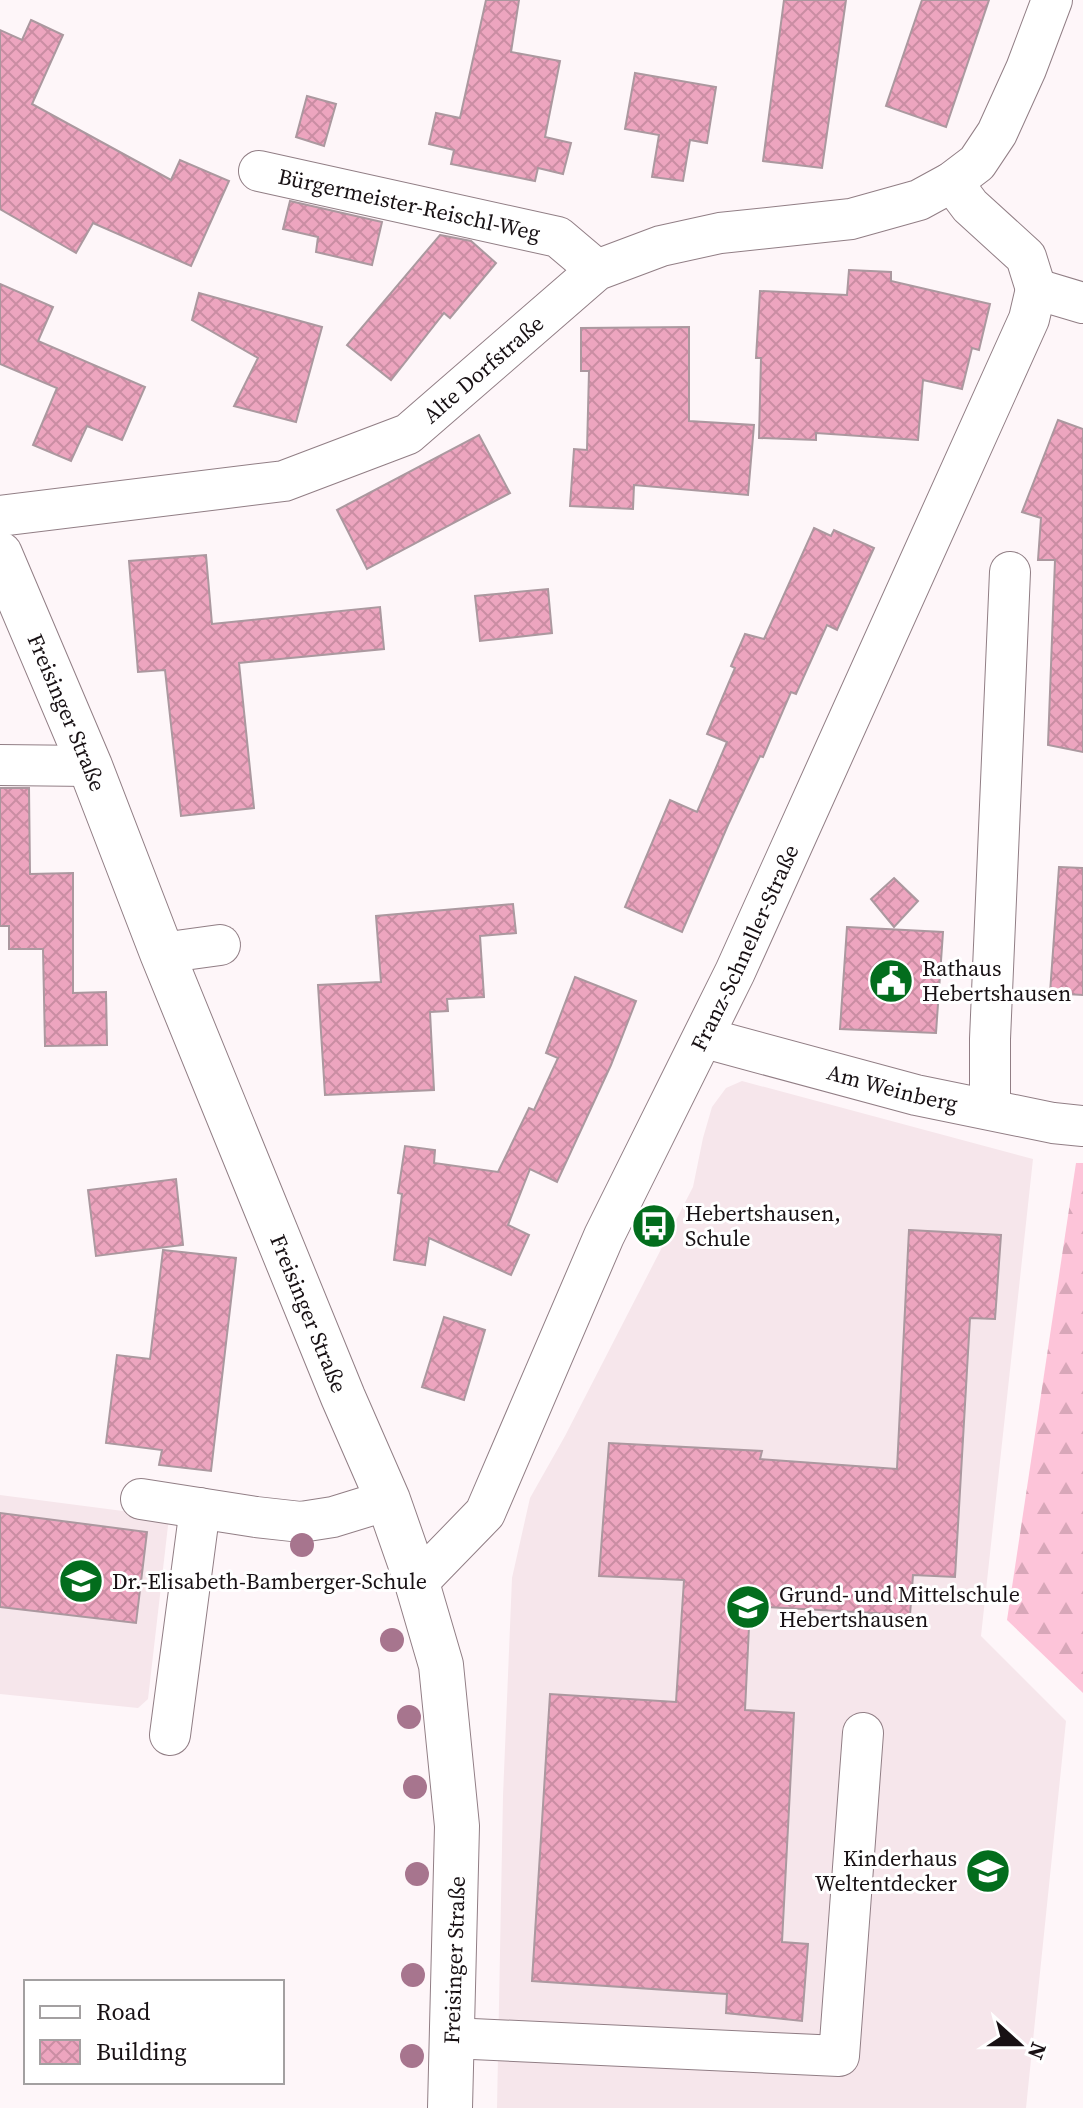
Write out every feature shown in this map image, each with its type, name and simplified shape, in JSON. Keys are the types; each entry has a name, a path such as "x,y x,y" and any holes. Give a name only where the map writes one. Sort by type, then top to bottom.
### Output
{"main road":[{"name":"Freisinger Straße","path":"0,554 90,766 162,953 388,1500 441,1665 457,1826 450,2108"}],"street":[{"name":"Alte Dorfstraße","path":"0,516 284,481 408,434 597,270 661,246 720,233 851,219 919,200 952,182 977,163 997,133 1052,0"},
{"name":"Bürgermeister-Reischl-Weg","path":"259,171 558,237 597,270"},
{"path":"952,182 970,206 1026,257 1036,289 1083,303"},
{"name":"Franz-Schneller-Straße","path":"417,1583 485,1513 612,1218 705,1038 1029,319 1036,289"},
{"path":"990,1109 990,1039 1010,572"},
{"path":"0,765 90,766"},
{"path":"162,953 220,945"},
{"name":"Am Weinberg","path":"705,1038 916,1095 1053,1123 1083,1126"},
{"path":"141,1499 301,1522 333,1517 388,1500"},
{"path":"170,1735 200,1508"},
{"path":"451,2038 839,2056 863,1733"}],"shaded area":[{"name":"Grund- und Mittelschule Hebertshausen","path":"742,1081 1033,1159 981,1636 1066,1721 1026,2108 497,2108 503,1796 512,1578 530,1498 693,1187 712,1107 726,1088"},
{"name":"Dr.-Elisabeth-Bamberger-Schule","path":"0,1495 169,1517 148,1699 138,1708 0,1694"}],"green space":[{"path":"1076,1163 1083,1163 1083,1693 1007,1620"}],"building":[{"path":"486,0 519,0 511,52 560,61 545,137 571,143 563,174 538,168 535,181 451,164 454,150 429,144 436,113 460,118"},
{"path":"784,0 846,0 822,168 763,161"},
{"path":"922,0 989,0 946,127 886,106"},
{"path":"31,20 63,35 32,104 171,180 180,160 229,181 191,266 93,223 76,253 0,209 0,30 22,40"},
{"path":"635,73 716,87 707,143 690,140 683,181 652,177 659,135 625,129"},
{"path":"307,96 336,104 324,146 296,137"},
{"path":"290,201 382,222 372,265 316,252 318,237 283,229"},
{"path":"440,235 471,241 496,263 450,318 444,313 391,380 347,345"},
{"path":"849,270 891,272 891,281 990,304 979,350 972,348 962,389 923,380 918,440 816,433 816,440 759,438 761,358 756,358 760,291 847,295"},
{"path":"0,284 53,307 38,341 145,387 122,440 87,426 71,461 33,445 57,388 0,364"},
{"path":"199,293 322,327 296,422 234,406 258,358 192,320"},
{"path":"689,327 689,421 754,425 748,495 634,485 633,509 570,506 574,449 587,450 589,371 581,371 581,328"},
{"path":"1058,420 1083,429 1083,752 1048,745 1055,560 1038,560 1041,518 1022,512"},
{"path":"479,435 510,493 367,569 337,510"},
{"path":"814,528 831,536 834,530 874,548 837,630 827,625 796,694 791,692 682,932 625,907 670,800 697,812 727,742 707,734 735,668 731,666 745,634 764,639"},
{"path":"206,555 212,624 380,607 384,649 239,663 254,808 181,816 165,670 138,672 129,561"},
{"path":"548,589 552,633 480,641 475,596"},
{"path":"0,788 29,788 30,874 73,873 73,993 106,992 107,1045 45,1046 43,949 9,949 9,926 0,926"},
{"path":"1059,867 1083,868 1083,995 1050,993"},
{"path":"894,878 918,901 894,927 871,899"},
{"path":"513,904 516,933 480,936 484,997 447,999 448,1011 430,1012 434,1090 325,1095 318,985 381,982 376,916"},
{"name":"Rathaus Hebertshausen","path":"847,927 943,932 936,1033 840,1029"},
{"path":"575,977 636,1001 611,1065 557,1182 530,1169 508,1225 529,1235 511,1275 429,1238 425,1265 394,1260 402,1194 398,1193 405,1146 435,1150 434,1163 498,1172 529,1108 534,1110 558,1058 546,1053"},
{"path":"176,1179 183,1245 96,1256 88,1190"},
{"path":"909,1230 1001,1235 995,1319 970,1318 955,1577 913,1575 910,1615 750,1606 745,1710 794,1713 782,1942 808,1944 802,2021 726,2013 727,1994 532,1981 550,1694 676,1702 684,1580 599,1576 609,1443 762,1451 760,1459 897,1469"},
{"path":"163,1250 236,1258 211,1471 159,1465 162,1450 106,1443 117,1355 150,1359"},
{"path":"444,1317 485,1330 464,1400 422,1387"},
{"path":"0,1513 147,1532 136,1623 0,1607"}],"place":[{"name":"Rathaus Hebertshausen","path":"891,981"},
{"name":"Hebertshausen, Schule","path":"654,1226"},
{"name":"Dr.-Elisabeth-Bamberger-Schule","path":"81,1581"},
{"name":"Grund- und Mittelschule Hebertshausen","path":"748,1607"},
{"name":"Kinderhaus Weltentdecker","path":"988,1871"}]}
